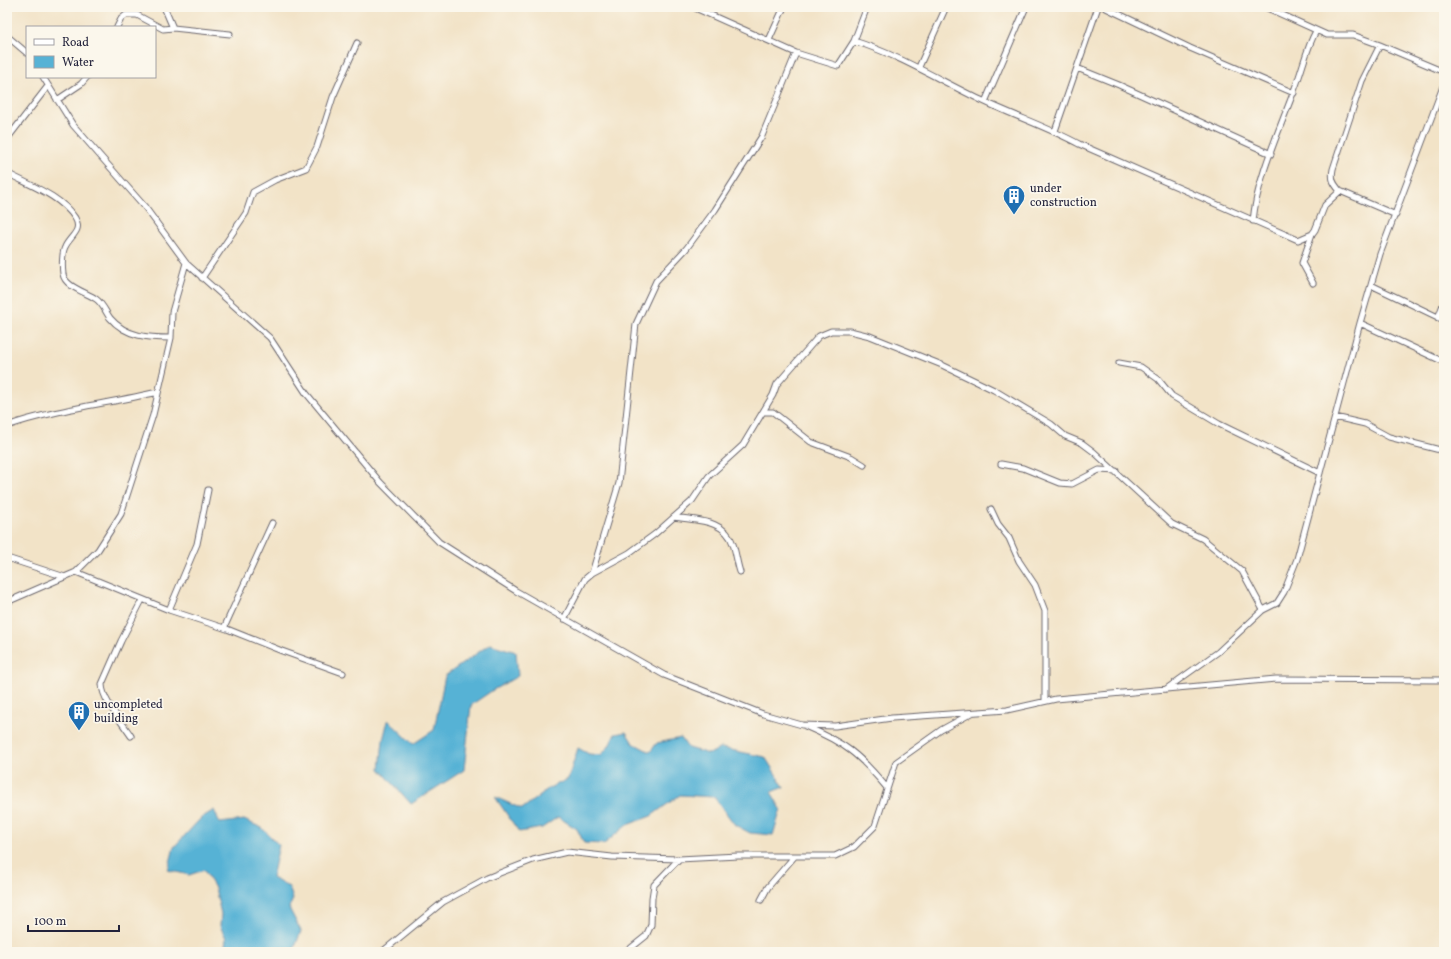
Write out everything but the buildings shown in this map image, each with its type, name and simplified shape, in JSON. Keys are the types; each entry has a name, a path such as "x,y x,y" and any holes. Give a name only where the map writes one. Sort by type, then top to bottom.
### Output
{"street":[{"path":"164,7 173,28"},
{"path":"693,7 796,53 838,66 854,41 867,7"},
{"path":"768,40 784,7"},
{"path":"919,67 946,7"},
{"path":"985,102 1026,7"},
{"path":"1055,131 1098,7"},
{"path":"1104,7 1190,48 1294,93"},
{"path":"1265,7 1316,30 1333,36 1353,35 1444,72"},
{"path":"117,26 120,19 130,15 142,16 163,29 173,28 230,34"},
{"path":"1253,221 1258,194 1271,154 1294,93 1307,49 1316,30"},
{"path":"7,36 26,52"},
{"path":"854,41 876,48 919,67 949,85 985,102 1055,131 1079,144 1298,240 1312,234"},
{"path":"202,278 246,214 253,192 275,180 306,168 317,147 333,97 357,43"},
{"path":"1380,45 1362,81 1333,169 1333,182 1340,191 1396,215"},
{"path":"592,573 619,483 636,324 656,281 686,249 715,210 762,136 796,53"},
{"path":"1076,68 1119,85 1271,154"},
{"path":"44,78 73,125 145,207 186,263 270,338 306,393 380,482 439,542 564,619 664,675 763,714 802,725 827,735 849,748 865,762 887,788"},
{"path":"57,100 81,84 86,78"},
{"path":"1165,689 1218,652 1263,610 1277,603 1284,592 1297,559 1380,254 1396,215 1444,84"},
{"path":"7,139 48,86"},
{"path":"7,173 50,196 65,207 75,218 78,226 75,234 65,247 63,256 63,274 66,281 97,300 110,317 128,331 140,336 171,338"},
{"path":"1313,283 1302,263 1312,234 1325,206 1340,191"},
{"path":"7,602 76,572 98,550 121,514 141,456 158,392 171,338 172,312 186,263"},
{"path":"1371,285 1444,320"},
{"path":"1438,318 1444,302"},
{"path":"1360,323 1444,362"},
{"path":"564,619 585,579 592,573 629,552 655,534 692,501 709,476 743,445 763,412 777,384 819,336 831,331 850,331 870,336 942,365 994,390 1051,424 1065,436 1082,444 1116,471 1149,504 1172,524 1203,539 1242,571 1263,610"},
{"path":"1119,363 1141,367 1158,379 1172,396 1206,416 1320,473"},
{"path":"7,426 56,411 120,401 158,392"},
{"path":"763,412 773,412 811,442 851,457 864,465"},
{"path":"1335,418 1365,424 1389,437 1444,451"},
{"path":"1001,464 1023,468 1060,483 1072,484 1099,470 1116,471"},
{"path":"169,610 196,544 208,490"},
{"path":"991,509 998,524 1009,538 1019,561 1035,585 1045,611 1045,702"},
{"path":"674,517 705,521 723,529 733,544 740,572"},
{"path":"224,628 272,523"},
{"path":"7,558 65,577"},
{"path":"76,572 142,600 224,628 343,673"},
{"path":"131,736 106,698 102,690 102,684 115,653 142,600"},
{"path":"802,725 835,726 892,718 1007,710 1056,699 1276,679 1444,680"},
{"path":"382,952 444,902 487,878 533,860 567,852 612,857 679,859 738,856 835,856 854,847 875,826 896,762 941,730 975,712"},
{"path":"761,900 772,882 794,857"},
{"path":"626,952 646,936 651,925 654,885 679,859"}],"water":[{"path":"490,644 516,652 518,676 493,690 471,705 464,770 411,804 380,769 383,740 388,720 413,744 434,730 445,676"},
{"path":"626,732 633,743 650,752 657,743 681,738 688,748 709,754 721,748 765,757 784,787 771,792 781,809 773,835 750,833 735,825 714,797 680,795 651,816 627,825 604,844 584,843 577,829 558,817 542,828 519,832 495,797 522,809 549,788 568,779 578,748 589,754 601,755 609,746 615,734"},
{"path":"214,810 220,823 244,820 262,828 279,845 272,878 289,887 293,899 289,908 301,931 293,952 229,952 225,946 226,938 220,926 221,914 215,888 204,870 189,875 168,870 174,847 201,818"}],"place":[{"name":"under construction","path":"1014,216"},
{"name":"uncompleted building","path":"79,732"}]}
